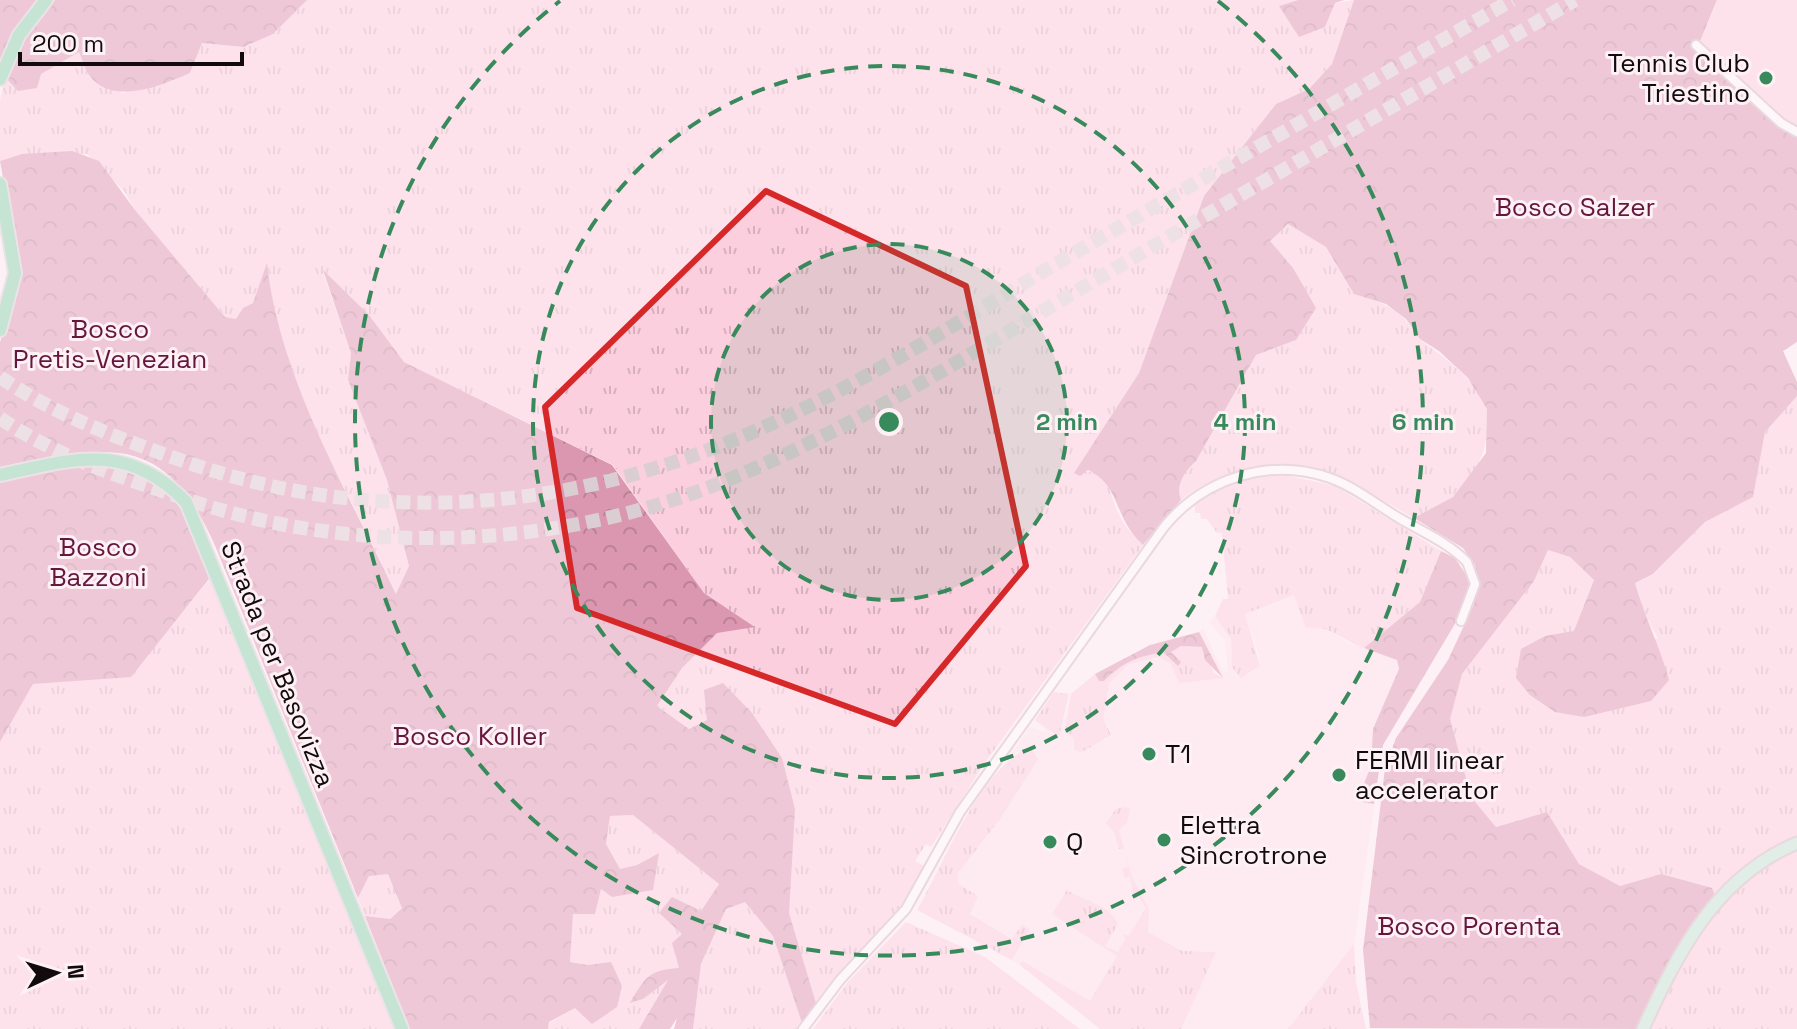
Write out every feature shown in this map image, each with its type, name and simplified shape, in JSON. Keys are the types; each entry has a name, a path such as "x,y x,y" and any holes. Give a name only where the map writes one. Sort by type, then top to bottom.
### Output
{"main road":[{"path":"0,79 19,35 46,0"},
{"path":"0,184 15,273 0,330"},
{"name":"Strada per Basovizza","path":"0,475 74,459 101,458 147,470 167,482 186,502 402,1029"},
{"path":"1643,1029 1673,970 1721,894 1753,865 1797,843"}],"street":[{"path":"1696,45 1781,123 1797,132"},
{"path":"803,1029 840,980 906,909 951,826 981,781 1164,527 1202,492 1231,478 1268,470 1309,473 1343,484 1467,562 1475,584 1461,621"}],"highlighted area":[{"path":"766,191 966,286 1026,566 895,724 577,608 545,407"}],"shaded area":[{"path":"1294,595 1306,628 1323,626 1350,644 1388,654 1397,660 1399,669 1374,728 1371,766 1357,801 1374,804 1354,944 1288,1029 1181,1029 1216,952 1182,951 1148,932 1147,918 1090,1001 1022,962 1020,965 1012,960 1030,929 1012,939 969,913 978,896 957,884 958,873 988,835 1019,751 1008,759 1030,727 1048,733 1035,720 1059,737 1071,694 1065,732 1097,742 1106,740 1110,731 1103,718 1103,705 1109,683 1129,664 1145,658 1156,660 1159,657 1172,664 1179,682 1222,678 1199,632 1203,628 1221,667 1228,674 1225,641 1209,622 1215,616 1231,639 1231,655 1247,676 1260,666 1245,614"}],"green space":[{"path":"0,0 39,0 13,37 0,64"},
{"path":"55,0 307,0 273,34 244,47 202,43 190,73 166,83 124,92 111,90 99,85 89,75 79,52 41,74 37,88 18,91 5,77 22,42"},
{"path":"307,0 1298,0 1279,6 1325,27 1335,3 1354,0 1332,64 1309,89 1276,104 1204,196 1139,373 1074,473 1094,472 1104,479 1121,519 1143,545 984,764 931,847 926,844 915,861 924,866 902,904 816,1003 789,913 789,881 707,720 689,729 657,706 682,668 717,632 754,626 704,593 613,465 404,362 369,315 323,273 351,353 348,380 387,480 409,566 397,595 318,434 301,392 274,307 267,265 253,303 243,308 236,319 225,317 135,210 124,191 87,154 22,154 0,161 0,100 5,77 41,74 79,52 90,77 122,93 168,83 190,73 202,43 245,47 273,34"},
{"path":"1298,0 1344,0 1335,3 1325,27 1299,37 1279,6"},
{"name":"Bosco Salzer","path":"1354,0 1717,0 1699,44 1693,47 1780,127 1797,136 1797,342 1783,351 1797,382 1797,396 1765,432 1753,497 1705,522 1653,574 1635,583 1669,680 1651,701 1584,717 1555,712 1530,695 1516,678 1521,649 1545,636 1574,631 1594,580 1570,557 1548,550 1534,581 1462,674 1450,719 1471,797 1496,827 1547,812 1579,864 1620,886 1661,874 1712,888 1715,896 1637,1029 1370,1028 1363,950 1385,768 1396,738 1448,660 1474,604 1479,582 1475,565 1463,548 1414,518 1453,497 1486,453 1487,409 1468,378 1439,351 1420,339 1406,319 1386,304 1354,294 1326,247 1288,224 1270,241 1293,268 1316,308 1296,340 1256,355 1196,461 1182,479 1179,489 1181,500 1143,545 1133,535 1112,493 1099,476 1088,470 1080,476 1074,473 1139,373 1204,196 1276,104 1309,89 1332,64"},
{"name":"Tennis Club Triestino","path":"1717,0 1797,0 1797,130 1783,123 1699,44"},
{"name":"Bosco Koller","path":"72,151 99,161 135,210 225,317 236,319 243,308 253,303 267,263 274,306 300,390 396,594 409,566 387,480 348,380 351,353 323,270 369,315 404,362 612,465 704,593 755,627 717,633 682,668 657,706 689,729 707,720 704,690 723,683 752,713 782,758 795,809 789,913 816,1003 802,1023 773,936 745,902 726,909 701,964 693,1029 674,1029 677,1018 670,1029 639,1029 668,980 643,999 630,1003 640,987 654,973 679,968 672,943 682,934 659,913 672,897 701,911 719,884 633,815 610,816 606,844 620,869 637,865 659,853 653,890 612,897 601,889 595,914 573,914 570,962 588,965 611,962 622,986 617,1007 592,1024 575,1008 549,1022 548,1029 410,1029 365,916 390,919 402,908 388,874 369,876 358,898 216,548 196,509 176,482 154,465 130,455 103,452 73,454 0,467 0,342 15,294 16,250 0,161 22,154"},
{"path":"1288,224 1326,247 1354,294 1396,311 1420,339 1466,377 1480,395 1488,418 1480,460 1464,485 1442,505 1414,518 1327,475 1299,468 1270,466 1241,470 1212,481 1181,500 1179,489 1182,479 1196,461 1256,355 1296,340 1293,268 1269,241"},
{"path":"1797,396 1797,838 1753,859 1715,896 1661,874 1620,886 1579,864 1547,812 1496,827 1471,797 1449,719 1462,674 1534,581 1548,550 1570,557 1594,580 1574,632 1545,636 1658,639 1642,608 1635,583 1654,574 1705,522 1753,497 1765,432"},
{"name":"Bosco Bazzoni","path":"94,463 143,477 172,498 183,512 212,575 131,677 33,684 0,742 0,480"},
{"path":"1285,475 1335,486 1441,551 1420,602 1364,648 1322,628 1306,628 1294,595 1245,614 1260,666 1241,678 1232,667 1231,639 1215,616 1223,599 1228,599 1222,533 1217,533 1207,519 1201,519 1200,513 1195,513 1195,506 1202,497 1223,485"},
{"path":"1441,551 1455,558 1470,581 1456,622 1383,745 1374,804 1357,801 1371,766 1373,729 1399,669 1397,660 1364,648 1420,602"},
{"path":"212,576 395,1029 0,1029 0,742 33,684 131,676"},
{"path":"1199,632 1223,678 1205,660 1202,647 1181,646 1171,652 1181,662 1178,666 1163,652 1130,661 1104,681 1099,681 1095,674 1150,645"},
{"path":"1181,646 1202,647 1214,673 1223,678 1179,683 1171,664 1159,657 1129,664 1109,683 1103,718 1111,735 1082,752 1074,750 1074,739 1065,732 1071,694 1095,674 1099,681 1131,658 1163,652 1173,659 1171,652"},
{"path":"1054,692 1069,694 1059,737 1035,720"},
{"path":"1030,747 1038,759 1000,819 958,873 958,884 978,896 970,914 1012,939 1022,925 1030,929 1012,960 917,910 979,796 1012,758"},
{"path":"1124,807 1130,809 1127,822 1119,830 1124,848 1119,849 1114,832 1106,823 1116,809"},
{"path":"633,815 719,884 701,911 659,913 682,934 675,956 680,969 641,984 631,1003 643,999 669,978 639,1029 548,1029 549,1023 575,1008 588,965 570,962 573,913 595,914 601,889 658,853 637,865 620,869 606,844 610,816"},
{"path":"1797,848 1797,1029 1648,1029 1694,940 1724,898 1758,867"},
{"path":"1125,852 1131,875 1149,909 1148,932 1182,951 1216,952 1181,1029 1100,1029 1020,965 1022,961 1090,1001 1117,956 1052,914 1067,890 1102,907 1118,924 1105,946 1118,952 1126,938 1122,934 1129,936 1146,908 1139,897 1134,899 1130,876 1125,878 1122,869 1128,867"},
{"path":"388,873 402,907 390,919 365,916 358,898 369,876"},
{"path":"746,901 773,936 802,1023 798,1029 693,1029 701,964 726,909"},
{"path":"906,922 985,957 1080,1029 813,1029 847,983"},
{"path":"1354,944 1356,982 1366,1029 1288,1029"}],"tunnel":[{"path":"0,377 68,416 189,463 255,482 322,495 389,502 456,502 522,497 589,485 719,446 855,382 1512,0"},
{"path":"0,418 43,444 136,482 248,517 315,530 383,537 452,538 521,533 589,522 656,505 771,461 870,412 1575,0"}],"place":[{"name":"Tennis Club Triestino","path":"1766,78"},
{"name":"T1","path":"1149,754"},
{"name":"FERMI linear accelerator","path":"1339,775"},
{"name":"Elettra Sincrotrone","path":"1164,840"},
{"name":"Q","path":"1050,842"}],"park label":[{"name":"Bosco Pretis-Venezian","path":"110,344"},
{"name":"Bosco Porenta","path":"1469,926"}]}
